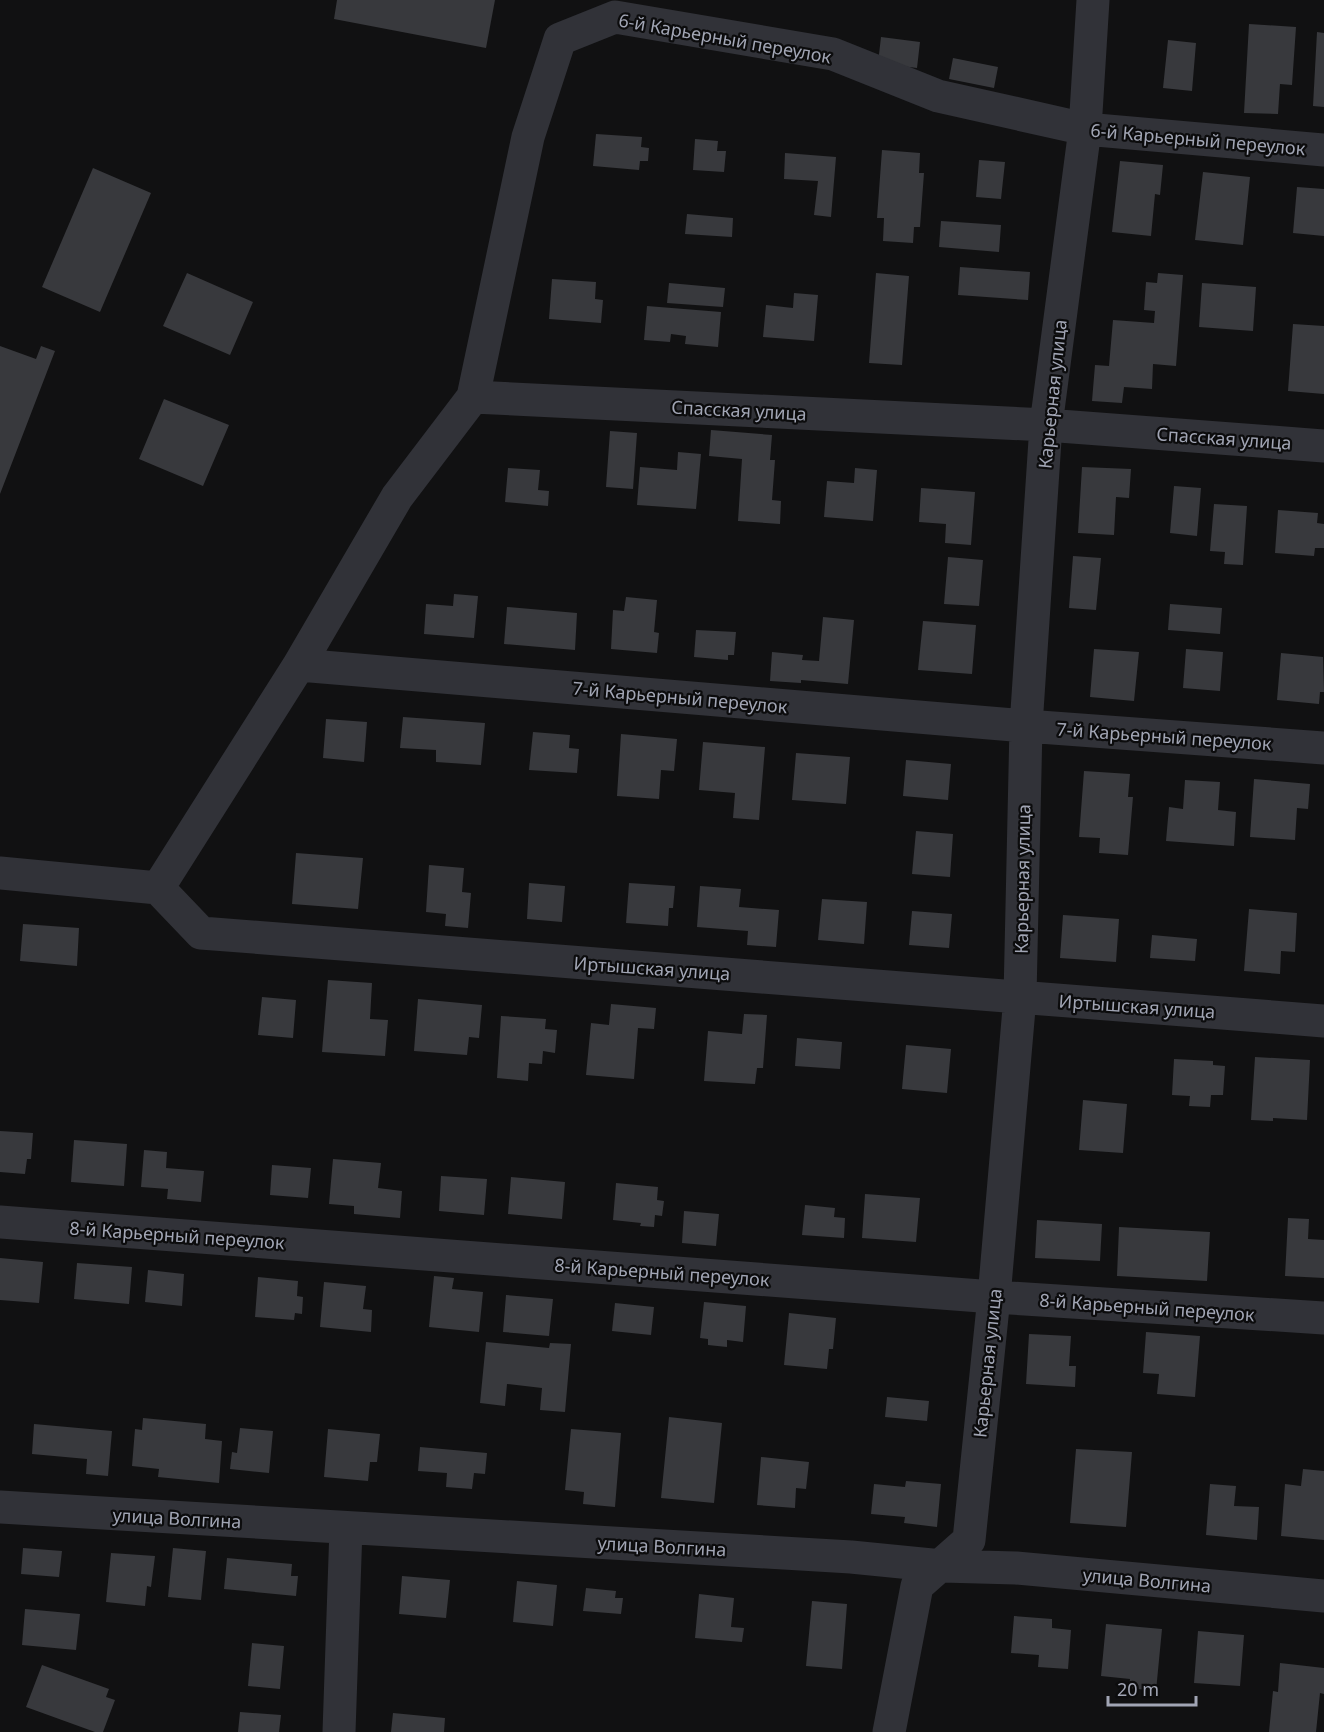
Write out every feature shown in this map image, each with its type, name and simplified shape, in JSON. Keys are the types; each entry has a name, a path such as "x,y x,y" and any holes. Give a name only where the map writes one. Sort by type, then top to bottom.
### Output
{"street":[{"name":"Карьерная улица","path":"889,1732 917,1586 969,1540 994,1297 1020,997 1026,726 1046,424 1085,129 1093,0"},
{"name":"6-й Карьерный переулок","path":"474,397 528,137 560,39 615,17 833,54 938,96 1085,129 1324,150"},
{"name":"Спасская улица","path":"474,397 1046,424 1324,446"},
{"path":"0,873 158,888 299,665 397,496 474,397"},
{"name":"7-й Карьерный переулок","path":"299,665 1026,726 1324,748"},
{"name":"Иртышская улица","path":"158,888 201,933 1324,1021"},
{"name":"8-й Карьерный переулок","path":"0,1222 994,1297 1324,1318"},
{"name":"улица Волгина","path":"0,1507 851,1557 942,1566 1016,1568 1324,1596"},
{"path":"339,1732 346,1528"}],"building":[{"path":"337,0 495,0 486,48 334,19"},
{"path":"1249,24 1296,27 1292,85 1280,84 1278,114 1244,113"},
{"path":"1317,32 1324,33 1324,107 1313,106"},
{"path":"881,37 920,42 917,68 878,63"},
{"path":"1168,40 1196,43 1192,91 1163,88"},
{"path":"953,58 998,67 994,88 949,79"},
{"path":"596,134 642,137 641,147 649,148 648,161 640,161 639,170 593,166"},
{"path":"695,139 718,141 717,151 726,151 724,172 693,170"},
{"path":"882,150 920,153 919,173 924,173 920,227 914,227 913,243 883,241 884,218 877,218"},
{"path":"785,153 836,157 831,217 814,215 818,181 784,179"},
{"path":"979,160 1005,162 1001,199 976,197"},
{"path":"1120,161 1163,165 1160,195 1155,194 1151,236 1112,232"},
{"path":"93,168 151,193 100,312 42,287"},
{"path":"1203,172 1250,177 1243,245 1195,240"},
{"path":"1297,187 1324,189 1324,236 1293,233"},
{"path":"687,214 733,218 732,237 685,234"},
{"path":"941,221 1001,225 999,252 939,247"},
{"path":"960,267 1030,272 1028,300 958,295"},
{"path":"187,273 253,302 230,355 163,326"},
{"path":"876,273 909,276 902,365 869,363"},
{"path":"1158,273 1183,275 1176,366 1153,364 1152,389 1124,387 1122,403 1092,401 1095,365 1109,366 1113,320 1154,323 1155,311 1144,310 1146,282 1157,283"},
{"path":"552,279 596,282 595,299 603,300 601,323 549,319"},
{"path":"669,283 725,288 723,307 667,303"},
{"path":"1202,283 1256,287 1253,331 1199,327"},
{"path":"794,293 818,295 814,341 763,337 766,305 793,308"},
{"path":"647,306 721,312 718,347 685,344 686,336 671,334 670,342 644,340"},
{"path":"1293,324 1324,326 1324,394 1288,391"},
{"path":"0,346 36,359 41,346 55,351 0,494"},
{"path":"164,399 229,425 203,486 139,459"},
{"path":"711,430 772,435 770,460 775,460 772,500 781,501 780,524 738,521 742,459 709,456"},
{"path":"610,431 637,433 633,489 606,487"},
{"path":"678,452 701,454 696,509 637,505 640,467 677,470"},
{"path":"1082,467 1131,469 1129,498 1116,497 1114,535 1078,533"},
{"path":"508,468 540,470 538,490 549,491 548,506 505,502"},
{"path":"855,468 877,470 873,521 824,517 827,481 854,483"},
{"path":"1174,486 1201,488 1197,536 1170,533"},
{"path":"921,488 975,492 971,545 945,543 946,524 919,522"},
{"path":"1214,504 1247,506 1243,565 1224,564 1225,552 1210,551"},
{"path":"1278,510 1318,513 1317,523 1324,524 1324,548 1315,548 1314,556 1275,553"},
{"path":"1073,556 1101,558 1096,610 1069,608"},
{"path":"948,557 983,560 979,606 944,604"},
{"path":"454,594 478,596 474,638 424,634 426,604 453,606"},
{"path":"626,597 657,600 654,632 659,633 657,653 611,649 613,610 624,611"},
{"path":"1170,604 1222,608 1220,634 1168,630"},
{"path":"507,607 577,613 575,650 504,644"},
{"path":"823,617 854,620 848,684 801,680 801,683 770,681 772,652 803,655 802,660 819,661"},
{"path":"923,621 976,625 972,674 918,670"},
{"path":"696,630 736,632 734,655 728,655 728,660 694,657"},
{"path":"1094,649 1139,652 1134,701 1090,697"},
{"path":"1186,649 1223,652 1220,691 1183,688"},
{"path":"1281,653 1323,657 1324,692 1320,692 1319,704 1277,700"},
{"path":"403,717 485,723 481,765 436,762 436,750 400,748"},
{"path":"326,719 367,722 364,762 323,758"},
{"path":"533,732 570,735 569,748 579,749 577,773 529,770"},
{"path":"621,734 677,739 674,771 661,770 659,799 617,796"},
{"path":"703,742 765,747 759,820 733,818 735,793 699,790"},
{"path":"796,753 850,757 846,804 792,800"},
{"path":"906,760 951,764 948,800 903,796"},
{"path":"1084,771 1130,774 1128,797 1133,797 1128,855 1099,853 1100,838 1079,837"},
{"path":"1254,779 1310,784 1308,809 1297,808 1295,840 1250,837"},
{"path":"1185,780 1220,782 1218,810 1236,812 1234,846 1166,841 1169,807 1183,809"},
{"path":"916,831 953,834 950,877 912,874"},
{"path":"296,853 363,858 358,909 292,904"},
{"path":"429,865 464,868 462,892 471,893 468,928 445,926 446,914 426,912"},
{"path":"529,883 565,886 562,922 527,919"},
{"path":"629,883 675,886 673,908 669,908 668,926 626,923"},
{"path":"700,886 741,889 739,907 779,910 776,947 747,945 748,931 697,927"},
{"path":"822,899 867,902 864,944 818,940"},
{"path":"1249,909 1297,913 1295,952 1281,951 1280,974 1244,971"},
{"path":"912,911 952,914 949,948 909,945"},
{"path":"1063,915 1119,919 1116,962 1060,958"},
{"path":"23,924 79,928 77,966 20,961"},
{"path":"1152,935 1197,939 1195,961 1150,958"},
{"path":"328,980 372,983 370,1019 388,1020 385,1056 322,1052"},
{"path":"262,997 296,1000 293,1038 258,1035"},
{"path":"418,999 482,1005 479,1038 469,1037 467,1055 414,1051"},
{"path":"611,1004 656,1008 654,1029 638,1028 634,1079 586,1075 591,1023 609,1025"},
{"path":"744,1014 767,1015 763,1068 757,1068 755,1084 704,1081 708,1031 742,1034"},
{"path":"501,1016 546,1019 545,1029 557,1030 555,1053 543,1051 542,1064 529,1063 528,1081 497,1078"},
{"path":"797,1038 842,1042 840,1069 795,1066"},
{"path":"906,1045 951,1049 947,1093 902,1089"},
{"path":"1255,1057 1310,1060 1307,1120 1273,1118 1273,1121 1251,1120"},
{"path":"1174,1059 1213,1061 1213,1065 1225,1066 1223,1095 1211,1095 1210,1107 1189,1106 1190,1096 1172,1095"},
{"path":"1083,1100 1127,1104 1123,1153 1079,1150"},
{"path":"0,1131 33,1133 31,1159 27,1159 25,1174 0,1172"},
{"path":"74,1140 127,1144 124,1186 71,1182"},
{"path":"144,1150 167,1152 166,1168 204,1171 201,1202 167,1199 168,1189 141,1187"},
{"path":"333,1159 381,1163 378,1188 402,1191 400,1218 354,1214 354,1206 329,1204"},
{"path":"272,1165 311,1168 308,1198 270,1195"},
{"path":"441,1176 487,1179 484,1215 439,1211"},
{"path":"511,1177 565,1182 562,1219 508,1214"},
{"path":"616,1183 658,1187 657,1200 664,1201 662,1216 655,1215 654,1227 613,1220"},
{"path":"865,1194 920,1198 916,1242 862,1238"},
{"path":"805,1205 835,1208 834,1217 845,1218 844,1238 802,1235"},
{"path":"684,1211 719,1214 716,1246 682,1243"},
{"path":"1288,1218 1309,1219 1308,1239 1324,1240 1324,1278 1285,1276"},
{"path":"1037,1220 1102,1224 1100,1261 1035,1258"},
{"path":"1119,1227 1210,1232 1207,1281 1117,1276"},
{"path":"0,1258 43,1262 39,1303 0,1300"},
{"path":"77,1263 132,1267 129,1304 74,1299"},
{"path":"148,1270 184,1274 182,1306 145,1302"},
{"path":"434,1276 454,1278 452,1289 483,1292 479,1332 429,1327"},
{"path":"258,1277 298,1281 297,1296 303,1297 302,1314 295,1313 294,1320 255,1317"},
{"path":"324,1282 366,1286 363,1309 372,1310 371,1332 320,1327"},
{"path":"506,1295 553,1299 549,1336 503,1332"},
{"path":"704,1302 746,1306 743,1342 727,1340 727,1347 708,1345 708,1339 700,1338"},
{"path":"615,1303 654,1307 651,1335 612,1331"},
{"path":"789,1313 836,1318 833,1349 829,1349 827,1369 784,1365"},
{"path":"1146,1332 1200,1336 1195,1397 1157,1394 1159,1374 1143,1373"},
{"path":"1029,1334 1071,1336 1069,1366 1076,1366 1075,1387 1026,1384"},
{"path":"486,1342 549,1348 550,1343 571,1344 565,1412 540,1410 542,1388 507,1384 505,1406 480,1403"},
{"path":"887,1397 929,1401 927,1421 885,1417"},
{"path":"669,1417 722,1423 714,1503 661,1498"},
{"path":"143,1418 206,1424 205,1439 222,1441 219,1483 158,1477 159,1469 132,1466 135,1429 142,1430"},
{"path":"34,1424 112,1431 108,1476 86,1474 87,1459 32,1454"},
{"path":"240,1428 273,1431 269,1473 230,1469 232,1452 237,1453"},
{"path":"328,1429 380,1434 377,1462 370,1462 368,1481 324,1477"},
{"path":"571,1429 621,1433 615,1507 583,1504 584,1492 565,1490"},
{"path":"420,1447 487,1453 485,1474 474,1473 472,1489 446,1487 447,1473 418,1471"},
{"path":"1076,1449 1132,1452 1126,1527 1070,1523"},
{"path":"761,1457 809,1462 806,1489 796,1488 795,1508 757,1505"},
{"path":"1303,1469 1324,1471 1324,1540 1281,1536 1285,1484 1301,1486"},
{"path":"906,1481 941,1484 937,1527 904,1523 905,1517 871,1514 874,1484 905,1487"},
{"path":"1210,1484 1236,1486 1234,1506 1259,1507 1257,1540 1206,1535"},
{"path":"23,1548 62,1551 59,1577 21,1574"},
{"path":"173,1548 206,1551 201,1600 168,1597"},
{"path":"111,1553 155,1556 151,1587 147,1586 145,1606 106,1602"},
{"path":"227,1558 292,1564 291,1576 298,1576 296,1596 224,1589"},
{"path":"402,1576 450,1580 446,1618 399,1614"},
{"path":"517,1581 557,1585 553,1626 513,1622"},
{"path":"586,1588 616,1591 615,1598 623,1598 621,1614 583,1611"},
{"path":"699,1594 734,1598 731,1627 744,1628 742,1642 695,1638"},
{"path":"812,1601 847,1604 842,1669 806,1666"},
{"path":"25,1609 80,1614 76,1650 22,1645"},
{"path":"1014,1616 1052,1619 1052,1628 1071,1630 1068,1669 1038,1667 1039,1655 1011,1653"},
{"path":"1106,1624 1162,1629 1156,1691 1129,1688 1130,1679 1101,1676"},
{"path":"1198,1631 1244,1635 1240,1686 1194,1683"},
{"path":"252,1643 284,1646 280,1689 248,1686"},
{"path":"1280,1663 1324,1668 1324,1694 1320,1693 1316,1732 1269,1732 1273,1691 1278,1692"},
{"path":"42,1665 109,1689 106,1697 115,1700 103,1732 95,1732 26,1707"},
{"path":"240,1712 281,1715 279,1732 238,1732"},
{"path":"393,1713 445,1718 444,1732 391,1732"}]}
